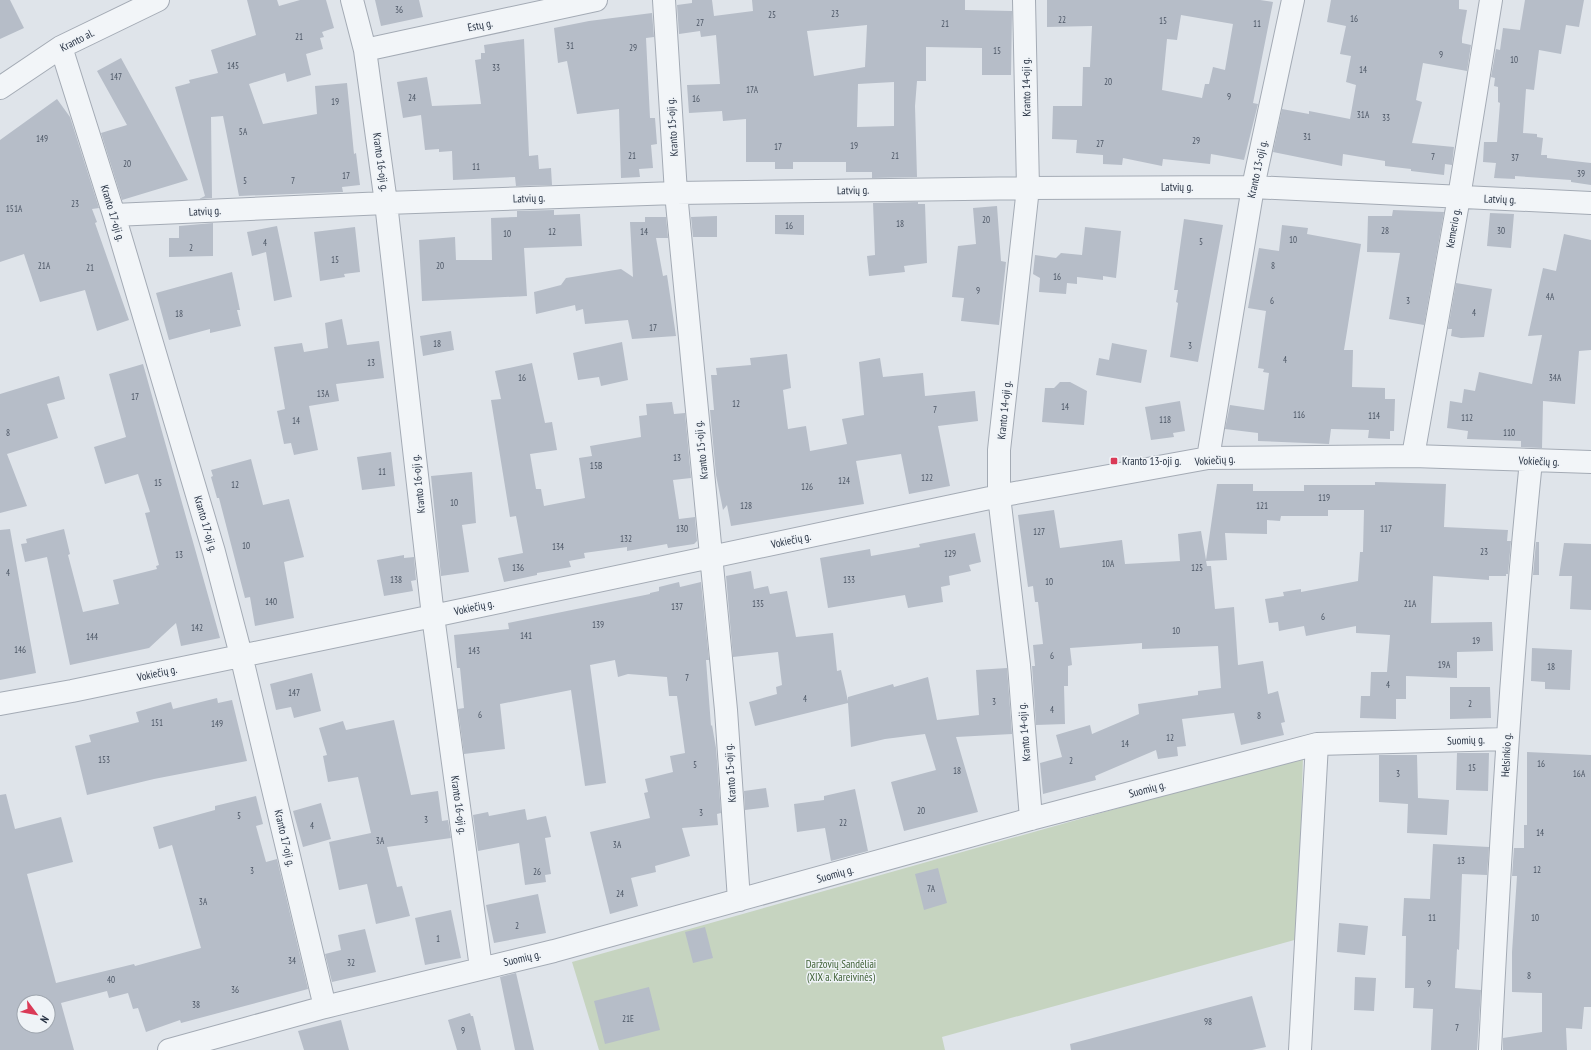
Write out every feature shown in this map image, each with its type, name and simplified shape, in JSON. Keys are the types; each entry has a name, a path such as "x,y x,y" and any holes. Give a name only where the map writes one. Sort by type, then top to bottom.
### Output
{"street":[{"name":"Kranto al.","path":"0,88 61,47 158,0"},
{"name":"Kranto 16-oji g.","path":"352,0 365,50 386,203 433,616 481,968"},
{"name":"Estų g.","path":"365,50 596,0"},
{"name":"Kranto 15-oji g.","path":"664,0 676,193 726,710 739,900"},
{"name":"Kranto 14-oji g.","path":"1024,0 1028,188 999,450 999,496 1019,665 1031,819"},
{"name":"Kranto 13-oji g.","path":"1208,458 1253,187 1293,0"},
{"name":"Kemerio g.","path":"1413,456 1459,198 1491,0"},
{"name":"Kranto 17-oji g.","path":"61,47 114,215 212,544 241,655 326,1007"},
{"name":"Latvių g.","path":"114,215 386,203 676,193 1028,188 1253,187 1459,198 1591,203"},
{"name":"Vokiečių g.","path":"0,703 72,691 999,496 1208,458 1413,456 1591,462"},
{"name":"Helsinkio g.","path":"1490,1050 1507,739 1518,590 1532,461"},
{"name":"Suomių g.","path":"169,1050 326,1007 554,951 1031,819 1317,744 1507,739"},
{"path":"1300,1050 1317,744"}],"green space":[{"name":"Daržovių Sandėliai (XIX a. Kareivinės)","path":"1303,756 1298,939 942,1037 945,1050 599,1050 572,962"}],"building":[{"path":"0,0 10,0 24,28 0,39"},
{"path":"247,0 277,0 279,6 300,0 326,0 334,28 322,32 324,37 320,38 323,49 306,54 311,75 287,82 285,73 249,84 263,124 317,114 315,86 347,83 354,154 356,153 360,185 342,187 343,192 239,196 223,116 211,117 212,198 199,199 205,196 175,87 190,83 189,80 218,73 211,50 256,35"},
{"path":"375,0 419,0 423,17 381,26"},
{"path":"692,0 712,0 714,16 753,11 752,0 965,0 965,10 1012,11 1011,75 982,75 982,48 926,47 926,81 917,81 915,106 917,177 872,178 872,172 846,172 846,162 793,162 793,169 775,169 775,162 746,162 746,119 723,121 722,111 689,113 687,85 720,84 716,35 701,37 700,31 679,34 677,5 692,3","holes":["867,25 865,67 814,76 807,31","894,82 894,126 857,127 858,84"]},
{"path":"1047,0 1260,0 1273,2 1253,103 1258,104 1244,160 1211,154 1210,164 1163,159 1162,166 1123,158 1122,165 1103,164 1103,155 1076,153 1077,140 1052,139 1053,106 1082,106 1083,67 1090,67 1092,26 1047,27","holes":["1181,15 1233,24 1225,70 1213,67 1209,84 1205,84 1202,98 1162,90 1167,39 1177,40"]},
{"path":"1331,0 1459,0 1459,9 1467,10 1462,43 1471,45 1467,71 1423,63 1416,100 1422,102 1412,143 1454,147 1452,165 1445,164 1444,175 1385,166 1385,161 1343,154 1342,166 1273,152 1282,109 1309,114 1309,111 1350,119 1356,85 1346,82 1351,56 1340,54 1346,26 1327,22"},
{"path":"1525,0 1584,0 1579,27 1566,25 1561,54 1539,50 1534,90 1526,89 1523,133 1537,134 1537,137 1543,138 1541,155 1547,155 1547,158 1591,163 1591,185 1571,182 1571,180 1515,176 1515,179 1494,178 1496,163 1483,162 1484,142 1497,142 1500,103 1498,102 1498,87 1494,86 1495,78 1491,77 1496,49 1500,50 1503,28 1520,30"},
{"path":"652,13 654,37 646,38 650,118 655,118 657,144 651,145 653,168 639,169 640,177 621,178 619,109 577,114 567,61 558,63 554,28 589,21"},
{"path":"524,39 529,156 538,155 539,169 551,168 552,185 516,186 515,177 453,180 452,151 439,152 439,149 425,150 421,115 403,118 397,82 427,77 432,106 481,104 475,60 481,59 481,53 485,53 484,45"},
{"path":"121,58 188,180 122,200 101,133 127,125 97,71"},
{"path":"57,99 70,117 99,208 92,209 97,222 95,223 129,320 97,331 85,290 40,302 24,254 0,262 0,140"},
{"path":"918,202 918,204 925,204 927,263 904,266 905,272 869,276 867,256 875,255 873,203"},
{"path":"997,206 1001,261 1006,262 999,325 961,321 964,298 952,297 958,246 976,244 973,208"},
{"path":"554,210 554,215 580,214 582,246 524,248 527,296 422,301 419,240 455,237 456,260 492,260 491,218 517,217 517,211"},
{"path":"1393,210 1444,212 1424,325 1389,319 1400,253 1367,252 1368,216 1392,216"},
{"path":"1490,213 1514,214 1511,248 1487,246"},
{"path":"775,215 804,215 804,235 775,234"},
{"path":"717,216 717,237 693,237 691,217"},
{"path":"645,217 666,217 668,238 656,238 663,276 667,275 676,336 632,339 628,320 585,324 583,309 576,311 575,305 536,314 534,292 561,285 566,278 621,269 633,277 630,222 645,222"},
{"path":"1184,219 1223,225 1198,362 1170,357 1178,303 1176,302 1178,290 1174,290"},
{"path":"213,223 213,256 169,257 169,238 179,238 179,226"},
{"path":"1282,225 1308,228 1307,234 1361,244 1344,350 1353,350 1352,387 1385,388 1385,399 1395,399 1394,431 1390,431 1390,439 1368,438 1369,430 1331,429 1329,444 1258,441 1258,433 1225,429 1230,405 1264,410 1269,373 1263,372 1264,369 1258,368 1266,311 1248,308 1259,248 1279,251"},
{"path":"277,226 292,297 274,301 266,252 252,256 247,232"},
{"path":"355,227 360,272 344,274 345,277 320,281 314,232"},
{"path":"1085,227 1121,231 1116,278 1103,276 1103,280 1077,277 1077,284 1067,283 1066,294 1039,292 1040,278 1033,274 1035,255 1056,258 1061,253 1082,255"},
{"path":"1564,234 1591,240 1591,350 1579,351 1575,404 1543,401 1542,448 1521,447 1521,441 1467,439 1468,431 1447,428 1450,401 1462,403 1464,389 1475,391 1479,372 1532,384 1542,335 1528,336 1543,268 1556,271"},
{"path":"232,272 240,310 237,310 241,326 210,333 210,329 169,340 156,293"},
{"path":"1456,283 1492,289 1484,337 1461,338 1451,336 1452,329 1448,329"},
{"path":"342,319 347,345 379,341 384,378 336,384 339,401 309,406 318,450 294,455 291,443 284,444 277,411 285,409 274,347 302,343 304,352 328,348 325,323"},
{"path":"451,331 454,350 423,356 420,336"},
{"path":"622,342 628,380 601,386 599,377 578,380 573,353"},
{"path":"1112,343 1147,350 1141,383 1096,375 1099,358 1109,360"},
{"path":"787,354 791,388 783,390 788,429 806,426 810,451 847,444 842,419 864,415 859,362 880,358 883,377 923,373 925,396 975,391 978,421 938,426 950,486 909,494 901,454 856,461 864,504 731,526 727,505 723,510 716,475 710,410 714,410 711,375 717,375 716,368 751,365 750,358"},
{"path":"532,363 545,423 552,422 557,450 530,454 536,489 541,489 544,506 585,498 579,458 592,456 590,446 641,437 639,416 647,415 646,404 672,402 674,414 685,413 691,478 673,480 679,519 695,517 697,541 694,544 668,548 667,544 627,551 627,547 584,553 585,558 569,561 571,567 537,573 537,575 504,582 498,558 523,553 516,516 510,517 491,400 501,399 495,371"},
{"path":"143,364 220,638 181,646 176,623 149,648 70,665 47,557 25,562 21,544 27,543 26,539 64,529 70,554 68,555 83,612 119,604 113,580 157,569 156,566 159,565 145,513 150,512 138,474 105,484 94,447 126,437 109,374"},
{"path":"59,376 65,399 47,404 58,438 7,454 27,506 0,513 0,394"},
{"path":"1060,382 1070,382 1087,391 1084,425 1042,422 1045,388 1054,388"},
{"path":"1180,401 1185,431 1173,433 1174,437 1151,440 1145,407"},
{"path":"391,452 395,486 362,490 357,457"},
{"path":"251,459 263,505 289,499 304,557 284,562 294,618 255,626 250,597 245,598 219,498 217,498 211,477 213,476 211,470"},
{"path":"472,472 476,523 462,525 469,572 441,576 431,476"},
{"path":"1375,482 1446,484 1444,527 1508,530 1507,541 1511,541 1508,574 1506,574 1506,576 1489,576 1489,580 1433,576 1431,623 1492,622 1493,651 1457,652 1457,678 1406,676 1406,699 1396,699 1396,719 1360,718 1361,696 1370,696 1371,672 1387,672 1390,635 1356,633 1356,626 1306,636 1304,626 1279,631 1278,622 1269,623 1265,599 1284,596 1283,592 1301,589 1301,592 1358,581 1360,552 1363,552 1364,510 1328,510 1328,516 1281,516 1280,521 1267,520 1267,534 1225,533 1227,560 1206,561 1207,566 1211,566 1215,609 1234,607 1238,665 1263,661 1268,694 1278,691 1285,722 1281,723 1284,735 1241,745 1234,713 1182,719 1186,746 1177,747 1178,756 1158,759 1156,750 1095,776 1096,780 1043,794 1040,763 1062,757 1056,735 1090,725 1092,734 1139,714 1138,704 1198,695 1198,691 1221,688 1218,646 1142,649 1142,643 1070,648 1072,665 1068,666 1068,686 1064,686 1065,724 1036,725 1032,666 1035,666 1033,645 1043,644 1038,602 1035,602 1033,586 1028,587 1018,515 1054,510 1060,548 1122,540 1125,564 1180,561 1178,534 1201,531 1206,560 1217,484 1253,484 1253,491 1304,491 1304,485 1375,485"},
{"path":"10,529 36,673 0,680 0,530"},
{"path":"975,533 981,562 969,565 971,571 949,576 950,585 941,587 943,602 908,608 905,595 828,608 820,558 870,549 871,556 920,547 919,544"},
{"path":"1536,542 1539,542 1539,575 1533,575"},
{"path":"1564,543 1591,544 1591,610 1570,609 1572,576 1559,576"},
{"path":"404,555 404,558 414,557 416,580 411,581 413,591 384,596 377,560"},
{"path":"751,571 754,589 768,586 770,594 787,591 796,637 833,633 837,671 841,670 848,701 848,697 893,684 894,687 928,677 937,720 979,715 976,670 1007,668 1012,734 956,737 978,812 904,831 891,782 936,770 925,734 885,739 851,747 848,703 755,726 749,702 777,694 776,687 782,685 778,652 733,657 726,576"},
{"path":"679,582 680,587 701,582 709,660 706,660 711,726 712,725 716,748 721,813 717,814 718,825 682,828 690,856 655,866 656,872 631,878 638,906 610,914 590,832 650,818 644,793 648,792 645,779 673,772 670,756 685,753 677,696 669,696 667,677 628,674 618,677 615,660 590,665 606,783 585,786 571,690 500,704 505,749 464,754 458,709 464,708 460,668 457,668 454,635 509,629 508,623 650,594 659,591 659,587"},
{"path":"1532,648 1572,650 1570,690 1545,689 1545,682 1531,681"},
{"path":"312,673 321,711 294,718 291,707 276,710 270,684"},
{"path":"1450,687 1490,687 1491,718 1450,719"},
{"path":"217,698 218,703 232,700 247,761 154,779 87,795 75,746 91,742 89,735 139,722 136,712 171,702 173,709"},
{"path":"394,720 411,795 438,791 442,821 448,820 451,838 387,847 397,887 402,886 410,916 376,924 367,884 339,890 329,842 371,833 358,777 328,782 323,756 327,755 319,728 343,721 346,730"},
{"path":"1527,752 1591,755 1591,1007 1584,1007 1582,1029 1566,1028 1567,1050 1503,1050 1503,1038 1542,1032 1542,993 1512,992 1512,952 1517,876 1512,876 1514,848 1524,848 1524,825 1527,825"},
{"path":"1457,753 1489,753 1488,791 1456,790"},
{"path":"1379,755 1417,755 1418,798 1449,800 1447,835 1407,833 1408,804 1379,802"},
{"path":"766,788 769,807 745,810 744,791"},
{"path":"855,789 868,851 831,861 825,828 797,832 794,804 824,800 824,796"},
{"path":"6,794 15,829 61,817 73,862 27,874 56,983 134,964 135,966 201,948 172,845 159,849 153,827 215,810 215,806 256,796 263,824 256,826 266,862 277,859 308,989 181,1023 180,1020 146,1032 138,1008 133,1009 128,993 109,998 107,991 61,1003 74,1050 0,1050 0,795"},
{"path":"321,803 331,839 303,847 293,811"},
{"path":"525,809 527,820 546,816 551,837 545,838 551,874 545,875 546,882 525,885 519,843 478,851 473,815 488,812 489,816"},
{"path":"1433,844 1489,847 1487,875 1462,874 1459,950 1457,949 1455,988 1481,990 1477,1050 1431,1050 1433,1009 1413,1008 1414,988 1405,988 1406,936 1402,936 1404,898 1430,899"},
{"path":"938,868 947,903 924,910 915,874"},
{"path":"538,894 546,933 494,943 486,905"},
{"path":"451,910 461,958 425,965 415,918"},
{"path":"1339,923 1368,926 1365,955 1337,952"},
{"path":"705,927 713,958 693,963 685,932"},
{"path":"365,929 376,972 332,982 325,954 341,950 338,935"},
{"path":"516,973 534,1050 515,1050 500,977"},
{"path":"1355,977 1376,978 1374,1011 1354,1010"},
{"path":"649,987 660,1030 605,1044 594,1001"},
{"path":"1252,996 1266,1047 1252,1050 1071,1050 1070,1044"},
{"path":"470,1013 471,1016 473,1016 481,1050 457,1050 448,1020"},
{"path":"341,1020 349,1050 304,1050 298,1031"}],"place":[{"name":"Kranto 13-oji g.","path":"1114,461"}]}
